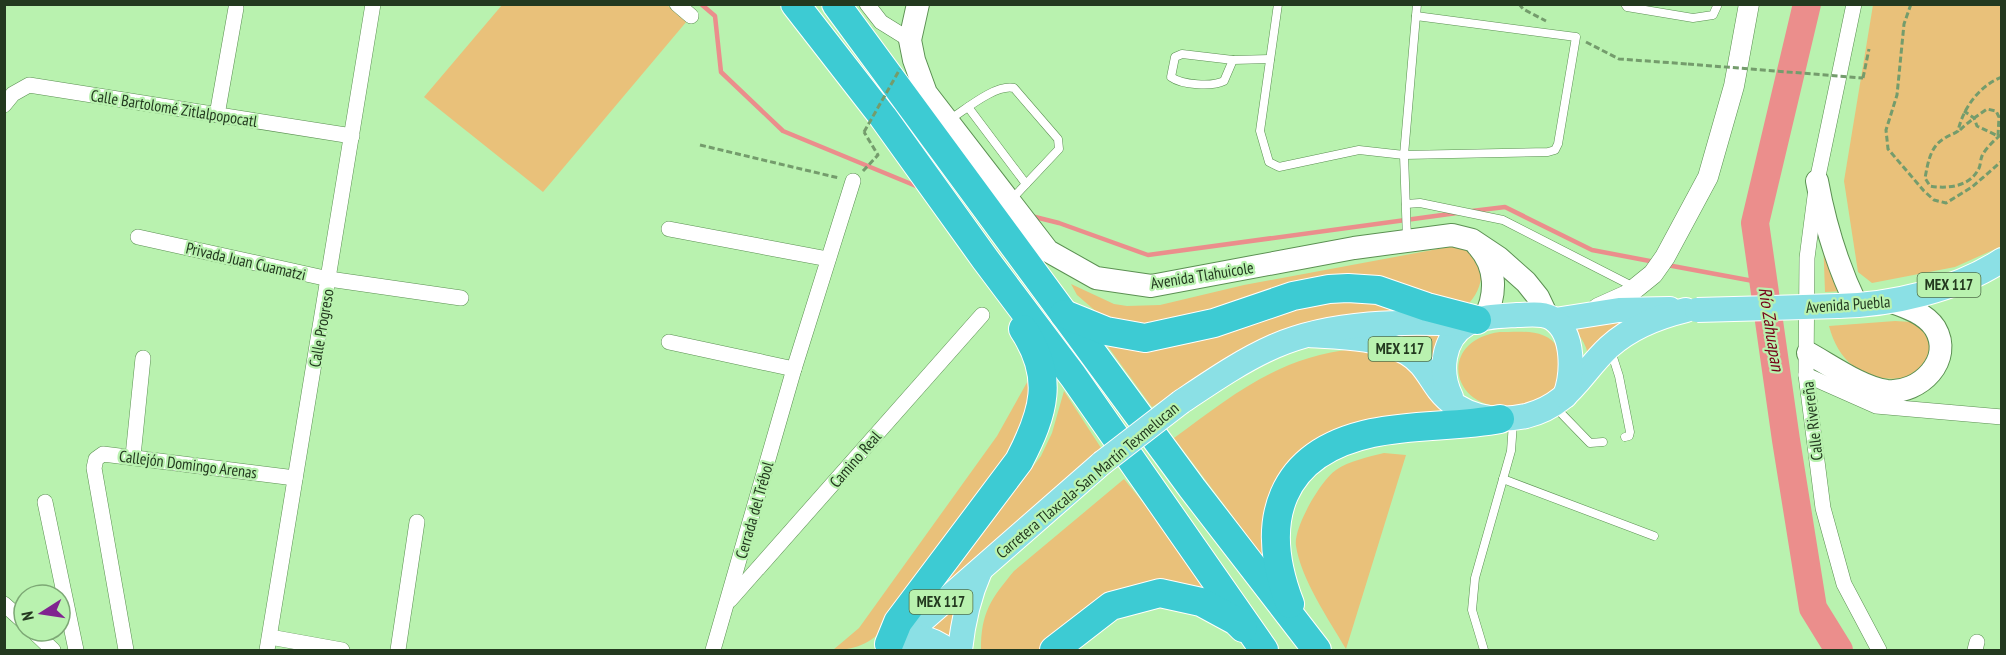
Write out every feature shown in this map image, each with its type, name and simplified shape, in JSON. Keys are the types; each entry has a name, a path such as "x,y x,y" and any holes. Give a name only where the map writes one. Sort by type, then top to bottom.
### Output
{"highway":[{"path":"795,4 882,117 1073,376 1263,649"},
{"path":"836,4 1192,488 1317,651"},
{"path":"886,647 898,622 1019,461 1032,436 1042,407 1042,375 1035,347 1002,298 985,259"},
{"path":"1062,313 1106,331 1145,338 1214,323 1278,300 1310,292 1355,288 1394,294 1427,307 1476,321"},
{"path":"1301,628 1285,593 1276,542 1278,511 1288,485 1297,473 1320,453 1337,444 1372,433 1506,418"},
{"path":"1054,651 1111,606 1160,593 1201,602 1236,621 1263,649"}],"main road":[{"name":"Avenida Tlahuicole","path":"918,4 910,40 914,60 926,93 1048,251 1096,278 1151,286 1407,240 1452,235 1472,240"},
{"path":"1817,181 1824,222 1845,281 1847,306"},
{"path":"1472,240 1499,258 1526,282 1562,332 1570,353 1571,375 1559,400"},
{"name":"MEX 117","path":"1465,412 1452,398 1444,380 1443,371 1448,347 1457,333 1476,321 1492,298 1493,277 1486,257 1472,240"},
{"name":"Avenida Puebla","path":"1691,310 1847,306 1892,302 1942,288 2001,260"},
{"path":"1807,364 1885,391 1903,391 1922,382 1930,374 1938,359 1937,334 1934,327 1914,309 1892,302"},
{"name":"MEX 117","path":"1551,318 1640,308 1691,310"},
{"name":"MEX 117","path":"1309,335 1345,337 1396,348 1419,362 1446,399 1465,412 1488,418 1506,418 1539,411 1559,400 1609,347 1630,332 1650,321 1691,310"},
{"name":"Carretera Tlaxcala-San Martín Texmelucan","path":"886,647 1102,463 1180,402 1237,365 1276,346 1309,335 1347,328 1476,321 1537,314 1551,318"},
{"name":"MEX 117","path":"960,651 963,622 969,597 982,567"},
{"name":"MEX 117","path":"886,647 924,638 947,651"}],"street":[{"name":"Calle Progreso","path":"268,644 373,4"},
{"path":"677,4 692,16"},
{"path":"867,4 881,22 910,40"},
{"path":"1587,314 1637,288 1660,266 1708,177 1734,86 1749,4"},
{"name":"Calle Rivereña","path":"1854,4 1817,181 1807,258 1807,364 1822,508 1844,584 1879,651"},
{"path":"217,114 236,8"},
{"name":"Calle Bartolomé Zitlalpopocatl","path":"4,105 14,94 30,85 352,136"},
{"name":"Cerrada del Trébol","path":"713,651 794,369 853,181"},
{"path":"669,229 828,259"},
{"name":"Privada Juan Cuamatzi","path":"138,237 329,279 461,298"},
{"name":"Camino Real","path":"728,604 982,315"},
{"path":"669,342 794,369"},
{"path":"133,456 143,358"},
{"path":"1807,364 1876,406 2001,417"},
{"name":"Callejón Domingo Arenas","path":"126,651 94,468 96,459 103,454 133,456 295,478"},
{"path":"45,502 76,651"},
{"path":"398,651 417,522"},
{"path":"268,644 342,651"}],"lane":[{"path":"1278,4 1260,131 1269,162 1279,167 1359,150 1404,155 1555,150 1560,135 1576,37 1416,16"},
{"path":"1407,240 1404,155 1417,4"},
{"path":"1625,4 1627,7 1693,18 1713,15 1718,4"},
{"path":"1233,60 1224,81 1218,84 1178,82 1171,77 1175,57 1182,54 1233,60 1270,59"},
{"path":"948,121 987,95 1006,86 1014,88 1058,139 1059,149 1010,201"},
{"path":"968,107 1026,184"},
{"path":"1406,204 1420,203 1503,220 1637,288"},
{"path":"1609,347 1619,376 1630,432 1629,436 1625,437"},
{"path":"1559,400 1590,443 1603,442"},
{"path":"1484,651 1472,610 1475,578 1511,451 1506,418"},
{"path":"1503,479 1654,536"}],"path":[{"path":"1911,4 1905,24 1897,95 1886,130 1888,149 1924,191 1934,200 1947,203 1972,187 2001,161"},
{"path":"1619,58 1863,78 1869,49"},
{"path":"700,145 853,181 878,155 864,132 900,69"},
{"path":"1958,131 1964,111 1991,82 2001,77"},
{"path":"1987,109 1996,111 1999,117 2000,135 1982,154 1978,171 1972,177 1953,187 1944,189 1930,186 1925,178 1934,146 1946,136 1958,131 1987,109"},
{"path":"1964,111 1974,118 1977,126 2000,135"}],"shaded area":[{"path":"502,5 667,5 687,21 543,192 424,97"},
{"path":"1873,5 2001,5 2002,246 1955,267 1872,283 1858,272 1844,181"},
{"path":"1823,236 1844,291 1825,292"},
{"path":"1454,246 1473,253 1480,265 1479,287 1467,305 1384,283 1151,330 1099,314 1077,295 1071,284 1114,304 1160,305 1244,285"},
{"path":"1339,292 1409,311 1175,393 1152,407 1101,337"},
{"path":"1637,317 1589,359 1581,338 1565,321"},
{"path":"1895,321 1912,322 1924,327 1932,351 1915,376 1885,378 1860,371 1841,353 1829,326"},
{"path":"1386,332 1450,334 1435,366"},
{"path":"1500,332 1532,332 1547,337 1558,348 1561,356 1563,382 1544,399 1535,402 1497,406 1479,401 1466,390 1459,377 1459,363 1465,349 1479,338"},
{"path":"1354,349 1384,352 1409,367 1445,412 1343,434 1263,538 1262,555 1174,438 1237,393 1279,369 1327,353"},
{"path":"1030,377 1031,403 1003,465 891,623 865,643 842,650 833,650 859,628 997,436"},
{"path":"1064,391 1105,454 928,605 1041,456 1052,433"},
{"path":"1384,453 1406,455 1346,649 1304,572 1299,559 1296,538 1309,505 1330,475 1347,464"},
{"path":"1124,479 1217,594 1187,587 1042,650 981,650 985,616 993,598 1014,571"},
{"path":"966,593 954,646 926,632"}],"waterway":[{"path":"701,4 715,16 721,72 783,131 921,188"},
{"name":"Río Zahuapan","path":"1807,4 1755,223 1813,608 1839,650"},
{"path":"1472,211 1505,207 1592,250 1655,262"},
{"path":"1031,216 1059,223 1148,255 1457,213"},
{"path":"1667,265 1764,283"}]}
